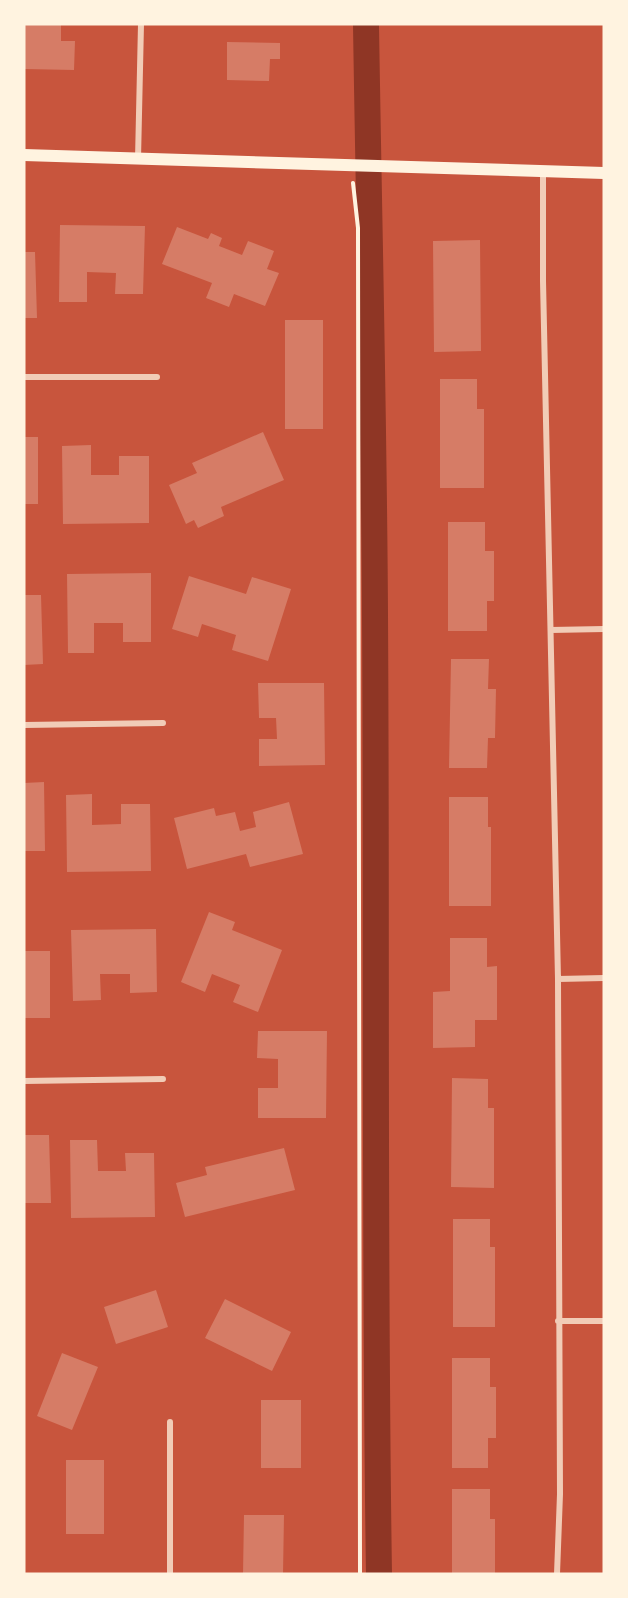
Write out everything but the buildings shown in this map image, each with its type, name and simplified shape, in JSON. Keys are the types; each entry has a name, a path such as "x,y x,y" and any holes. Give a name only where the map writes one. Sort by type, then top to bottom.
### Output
{"main road":[{"path":"24,155 604,173"}],"street":[{"path":"138,159 141,24"},
{"path":"543,171 543,281 558,979 560,1494 557,1574"},
{"path":"24,377 157,377"},
{"path":"551,630 604,629"},
{"path":"24,725 163,723"},
{"path":"558,979 604,978"},
{"path":"24,1081 163,1078"},
{"path":"558,1320 604,1321"},
{"path":"170,1422 170,1574"}],"path":[{"path":"356,166 360,1574"}],"waterway":[{"path":"366,24 373,394 376,736 379,1574"}]}
